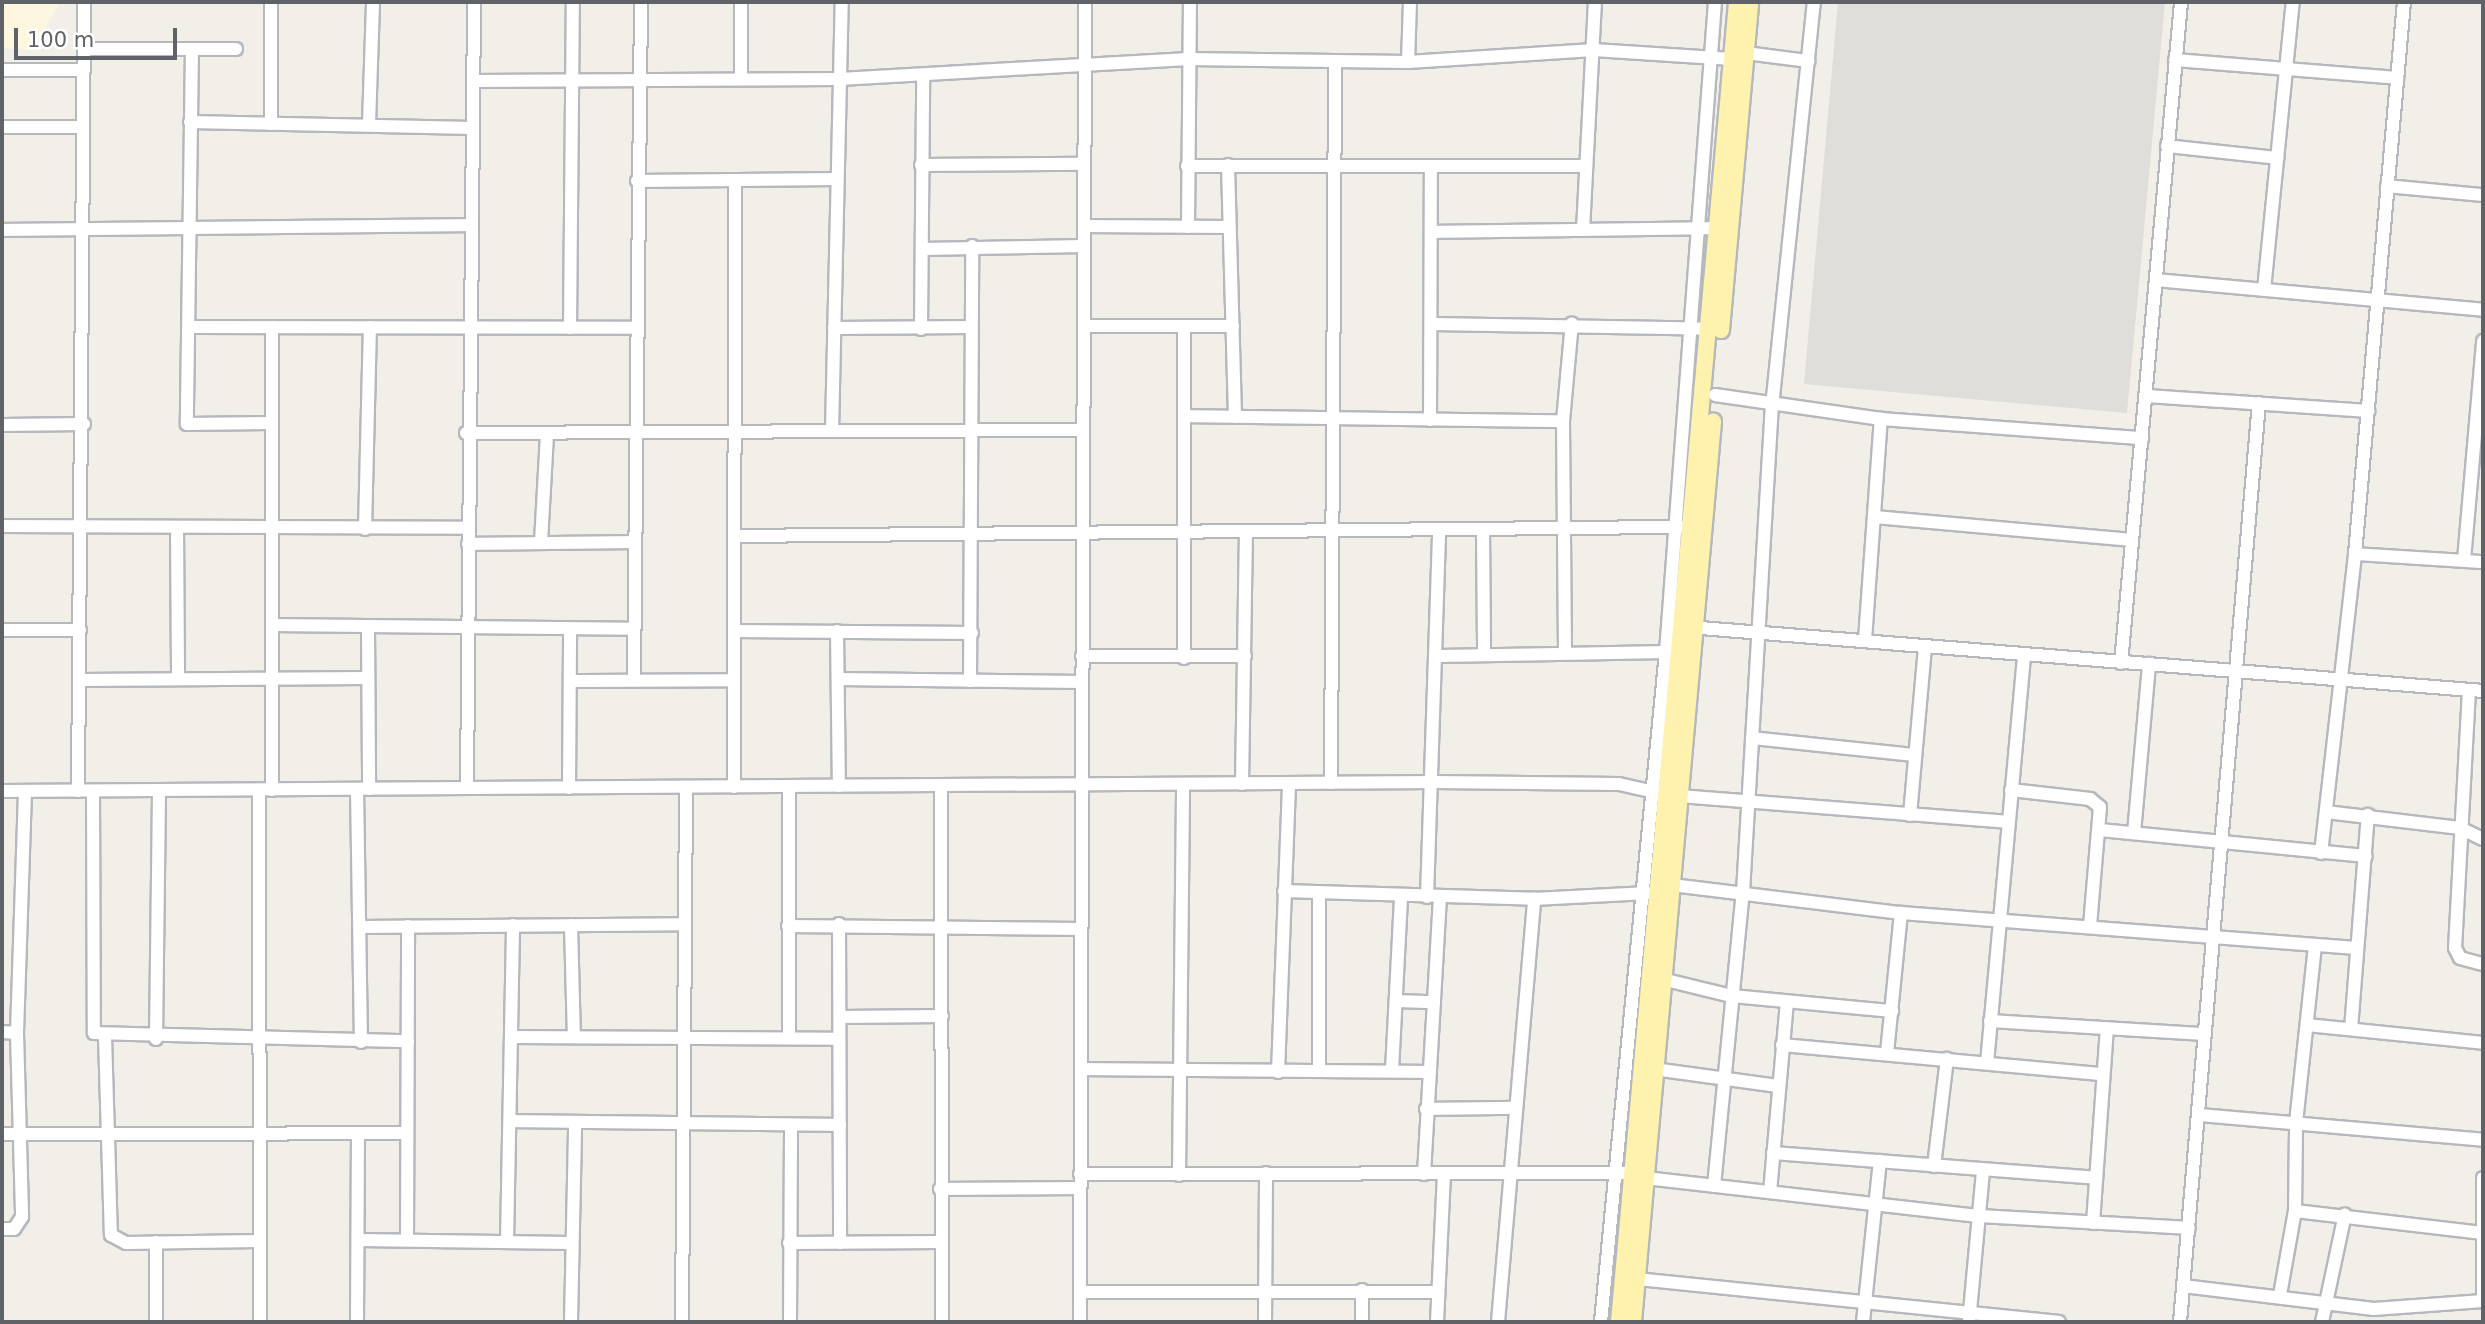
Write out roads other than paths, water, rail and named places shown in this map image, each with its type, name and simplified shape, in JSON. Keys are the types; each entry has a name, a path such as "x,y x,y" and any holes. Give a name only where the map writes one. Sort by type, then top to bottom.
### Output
{"main road":[{"path":"1633,1322 1637,1279 1639,1176 1658,890 1667,794 1716,395 1739,56 1737,2"},
{"path":"1689,627 1694,527 1718,228 1739,56 1751,2"},
{"path":"1619,1322 1654,1069 1662,979 1658,890"}],"street":[{"path":"78,791 85,424 84,2"},
{"path":"271,2 271,124"},
{"path":"369,124 373,2"},
{"path":"467,788 466,433 472,225 474,2"},
{"path":"570,328 573,2"},
{"path":"634,679 631,542 641,2"},
{"path":"741,2 741,78"},
{"path":"832,431 842,2"},
{"path":"1080,1322 1085,2"},
{"path":"1188,227 1190,2"},
{"path":"1408,62 1410,2"},
{"path":"1583,230 1595,2"},
{"path":"1601,1322 1613,1174 1658,890 1667,794 1666,652 1694,228 1715,2"},
{"path":"1714,1186 1743,892 1772,407 1814,2"},
{"path":"2122,663 2181,2"},
{"path":"2264,290 2293,2"},
{"path":"2321,853 2355,554 2404,2"},
{"path":"84,49 236,48"},
{"path":"192,49 187,424 269,423"},
{"path":"474,81 839,79 1188,59 1408,62 1594,50 1708,58 1739,56 1808,61"},
{"path":"2175,60 2397,78"},
{"path":"1331,783 1335,61"},
{"path":"2,70 84,70"},
{"path":"921,329 923,75"},
{"path":"190,122 473,128"},
{"path":"2,127 83,127"},
{"path":"2167,146 2277,158"},
{"path":"921,166 1084,164"},
{"path":"1228,165 1235,417"},
{"path":"1187,166 1586,166"},
{"path":"1430,166 1433,324 1430,420"},
{"path":"637,181 837,179"},
{"path":"734,180 738,432 734,787"},
{"path":"2387,186 2483,195"},
{"path":"2,230 472,225"},
{"path":"1084,226 1229,228"},
{"path":"1432,232 1718,228"},
{"path":"970,681 972,246"},
{"path":"922,249 1084,246"},
{"path":"2155,280 2483,310"},
{"path":"1433,324 1572,323 1710,329"},
{"path":"1564,651 1563,421 1572,323"},
{"path":"1084,326 1233,326"},
{"path":"1184,326 1184,658"},
{"path":"190,327 635,328"},
{"path":"260,1322 256,1135 265,790 271,679 269,423 272,327"},
{"path":"365,529 370,327"},
{"path":"834,328 970,327"},
{"path":"2464,560 2480,424 2483,341"},
{"path":"1716,395 1772,407 1881,419 2142,438"},
{"path":"2147,396 2368,411"},
{"path":"2180,1322 2239,671 2259,403"},
{"path":"1184,416 1563,421"},
{"path":"1866,640 1881,419"},
{"path":"2,425 85,424"},
{"path":"466,433 1083,430"},
{"path":"541,542 547,434"},
{"path":"1875,517 2132,540"},
{"path":"2,526 467,528"},
{"path":"177,527 178,677"},
{"path":"735,536 1694,527"},
{"path":"1424,1174 1434,1002 1439,530"},
{"path":"1483,530 1484,652"},
{"path":"1242,784 1246,531"},
{"path":"468,544 631,542"},
{"path":"2355,554 2483,562"},
{"path":"272,625 468,631 570,632 632,629"},
{"path":"1689,627 2483,691"},
{"path":"360,1042 368,628"},
{"path":"2,630 80,630"},
{"path":"735,631 972,633"},
{"path":"837,631 839,786"},
{"path":"569,788 570,632"},
{"path":"1910,815 1925,647"},
{"path":"1439,656 1484,652 1666,652"},
{"path":"1082,656 1245,656"},
{"path":"1987,1063 2024,656"},
{"path":"2134,833 2148,664"},
{"path":"80,680 178,677 367,678"},
{"path":"838,679 1082,682"},
{"path":"570,681 734,680"},
{"path":"2469,690 2455,948 2460,958 2483,964"},
{"path":"1752,738 1915,755"},
{"path":"2,791 1435,782 1619,784 1667,794 2007,822"},
{"path":"1278,1072 1289,783"},
{"path":"1179,1175 1183,784"},
{"path":"941,786 942,1322"},
{"path":"682,1322 686,787"},
{"path":"789,787 789,1038"},
{"path":"156,1039 159,790"},
{"path":"2011,790 2096,801 2101,830 2090,927"},
{"path":"2,1229 14,1229 22,1217 17,1033 25,791"},
{"path":"93,791 90,1024 105,1036 156,1039 408,1041"},
{"path":"2326,811 2460,828 2483,839"},
{"path":"2351,1028 2368,816"},
{"path":"2101,830 2366,856"},
{"path":"1284,891 1534,899 1658,890 1743,892 1901,913 2357,948"},
{"path":"1318,1071 1319,892"},
{"path":"1392,1070 1401,895"},
{"path":"1498,1322 1514,1108 1534,899"},
{"path":"1887,1053 1901,913"},
{"path":"361,927 685,924"},
{"path":"839,924 840,1243"},
{"path":"788,926 942,924 1081,929"},
{"path":"507,1241 513,925"},
{"path":"571,925 574,1037"},
{"path":"407,1240 408,926"},
{"path":"2280,1294 2295,1211 2297,1123 2315,945"},
{"path":"1662,979 1732,996 1892,1011"},
{"path":"1396,1001 1434,1002"},
{"path":"1770,1192 1787,1003"},
{"path":"841,1017 942,1016"},
{"path":"1990,1021 2205,1034"},
{"path":"2307,1025 2483,1043"},
{"path":"2093,1223 2107,1029"},
{"path":"2,1032 17,1033"},
{"path":"105,1036 106,1226 116,1241 258,1241"},
{"path":"511,1037 839,1039"},
{"path":"1782,1045 2103,1074"},
{"path":"1934,1166 1947,1059"},
{"path":"1081,1069 1430,1072"},
{"path":"1654,1069 1723,1082 1778,1086"},
{"path":"1426,1109 1514,1108"},
{"path":"2200,1115 2483,1140"},
{"path":"511,1121 685,1126 840,1125"},
{"path":"571,1322 570,1243 575,1123"},
{"path":"790,1322 792,1126"},
{"path":"2,1134 407,1133"},
{"path":"357,1322 358,1135"},
{"path":"1773,1153 2096,1178"},
{"path":"1863,1322 1880,1161"},
{"path":"1969,1318 1981,1216 1983,1170"},
{"path":"1265,1322 1266,1173"},
{"path":"1437,1322 1444,1173"},
{"path":"1080,1174 1613,1174 1981,1216 2189,1228"},
{"path":"2183,1286 2324,1299 2374,1309 2483,1301 2483,1178"},
{"path":"940,1189 1080,1188"},
{"path":"2295,1211 2345,1214 2481,1233"},
{"path":"2322,1322 2324,1299 2345,1214"},
{"path":"359,1240 570,1243"},
{"path":"156,1242 156,1322"},
{"path":"789,1243 940,1242"},
{"path":"1637,1279 1969,1318 2059,1322"},
{"path":"1080,1292 1266,1289 1437,1292"},
{"path":"1362,1290 1362,1322"}]}
